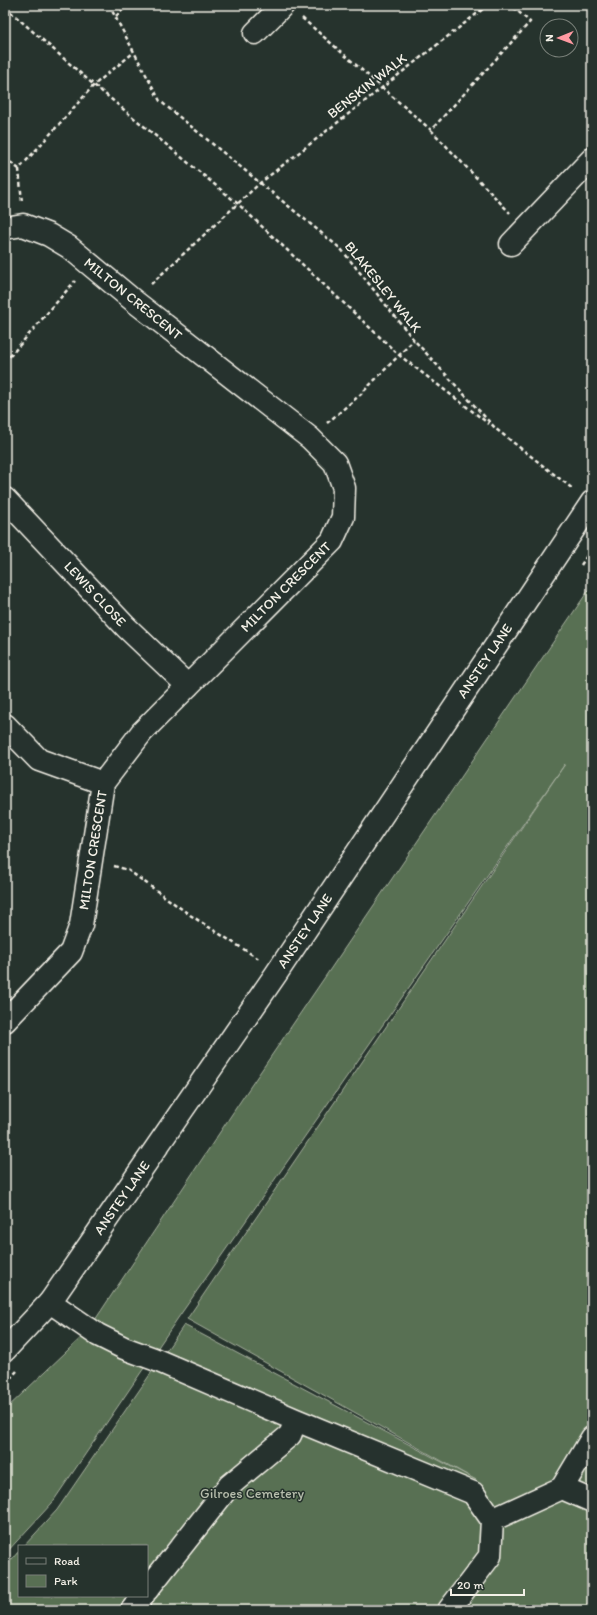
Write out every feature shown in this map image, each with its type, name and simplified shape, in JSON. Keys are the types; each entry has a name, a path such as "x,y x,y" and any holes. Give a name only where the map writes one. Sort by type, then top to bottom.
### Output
{"street":[{"path":"255,33 291,9"},
{"path":"511,244 592,159"},
{"name":"MILTON CRESCENT","path":"5,1021 71,952 82,925 103,783 142,732 332,541 343,517 344,488 335,463 310,438 134,301 89,264 49,235 14,227"},
{"name":"LEWIS CLOSE","path":"5,499 126,627 188,686"},
{"name":"ANSTEY LANE","path":"5,1350 50,1302 276,974 592,502"},
{"path":"5,725 39,760 103,783"},
{"path":"50,1302 98,1335 124,1348 154,1359 472,1493 492,1520 490,1556 449,1610"},
{"path":"148,1589 229,1486 290,1435 296,1420"},
{"path":"492,1520 562,1488 592,1438"},
{"path":"562,1488 592,1501"},
{"path":"132,1610 142,1597"}],"path":[{"name":"BLAKESLEY WALK","path":"109,5 160,101 341,248 414,340 496,430 592,502"},
{"path":"116,16 128,5"},
{"name":"BENSKIN WALK","path":"134,301 260,183 488,5"},
{"path":"431,130 530,22 511,5"},
{"path":"5,7 94,85 237,203 399,355 496,430"},
{"path":"291,9 383,86 431,130 502,206 527,227"},
{"path":"14,227 19,169 94,85 133,52"},
{"path":"5,158 19,169"},
{"path":"5,362 89,264"},
{"path":"310,438 360,395 414,340"},
{"path":"92,860 128,870 190,915 240,946 276,974"}],"green space":[{"name":"Gilroes Cemetery","path":"592,585 592,1610 5,1610 5,1567 18,1552 18,1597 148,1597 148,1545 25,1545 57,1510 184,1325 476,1480 187,1319 565,764 178,1318 52,1503 5,1554 5,1410 87,1332 246,1093"}]}
